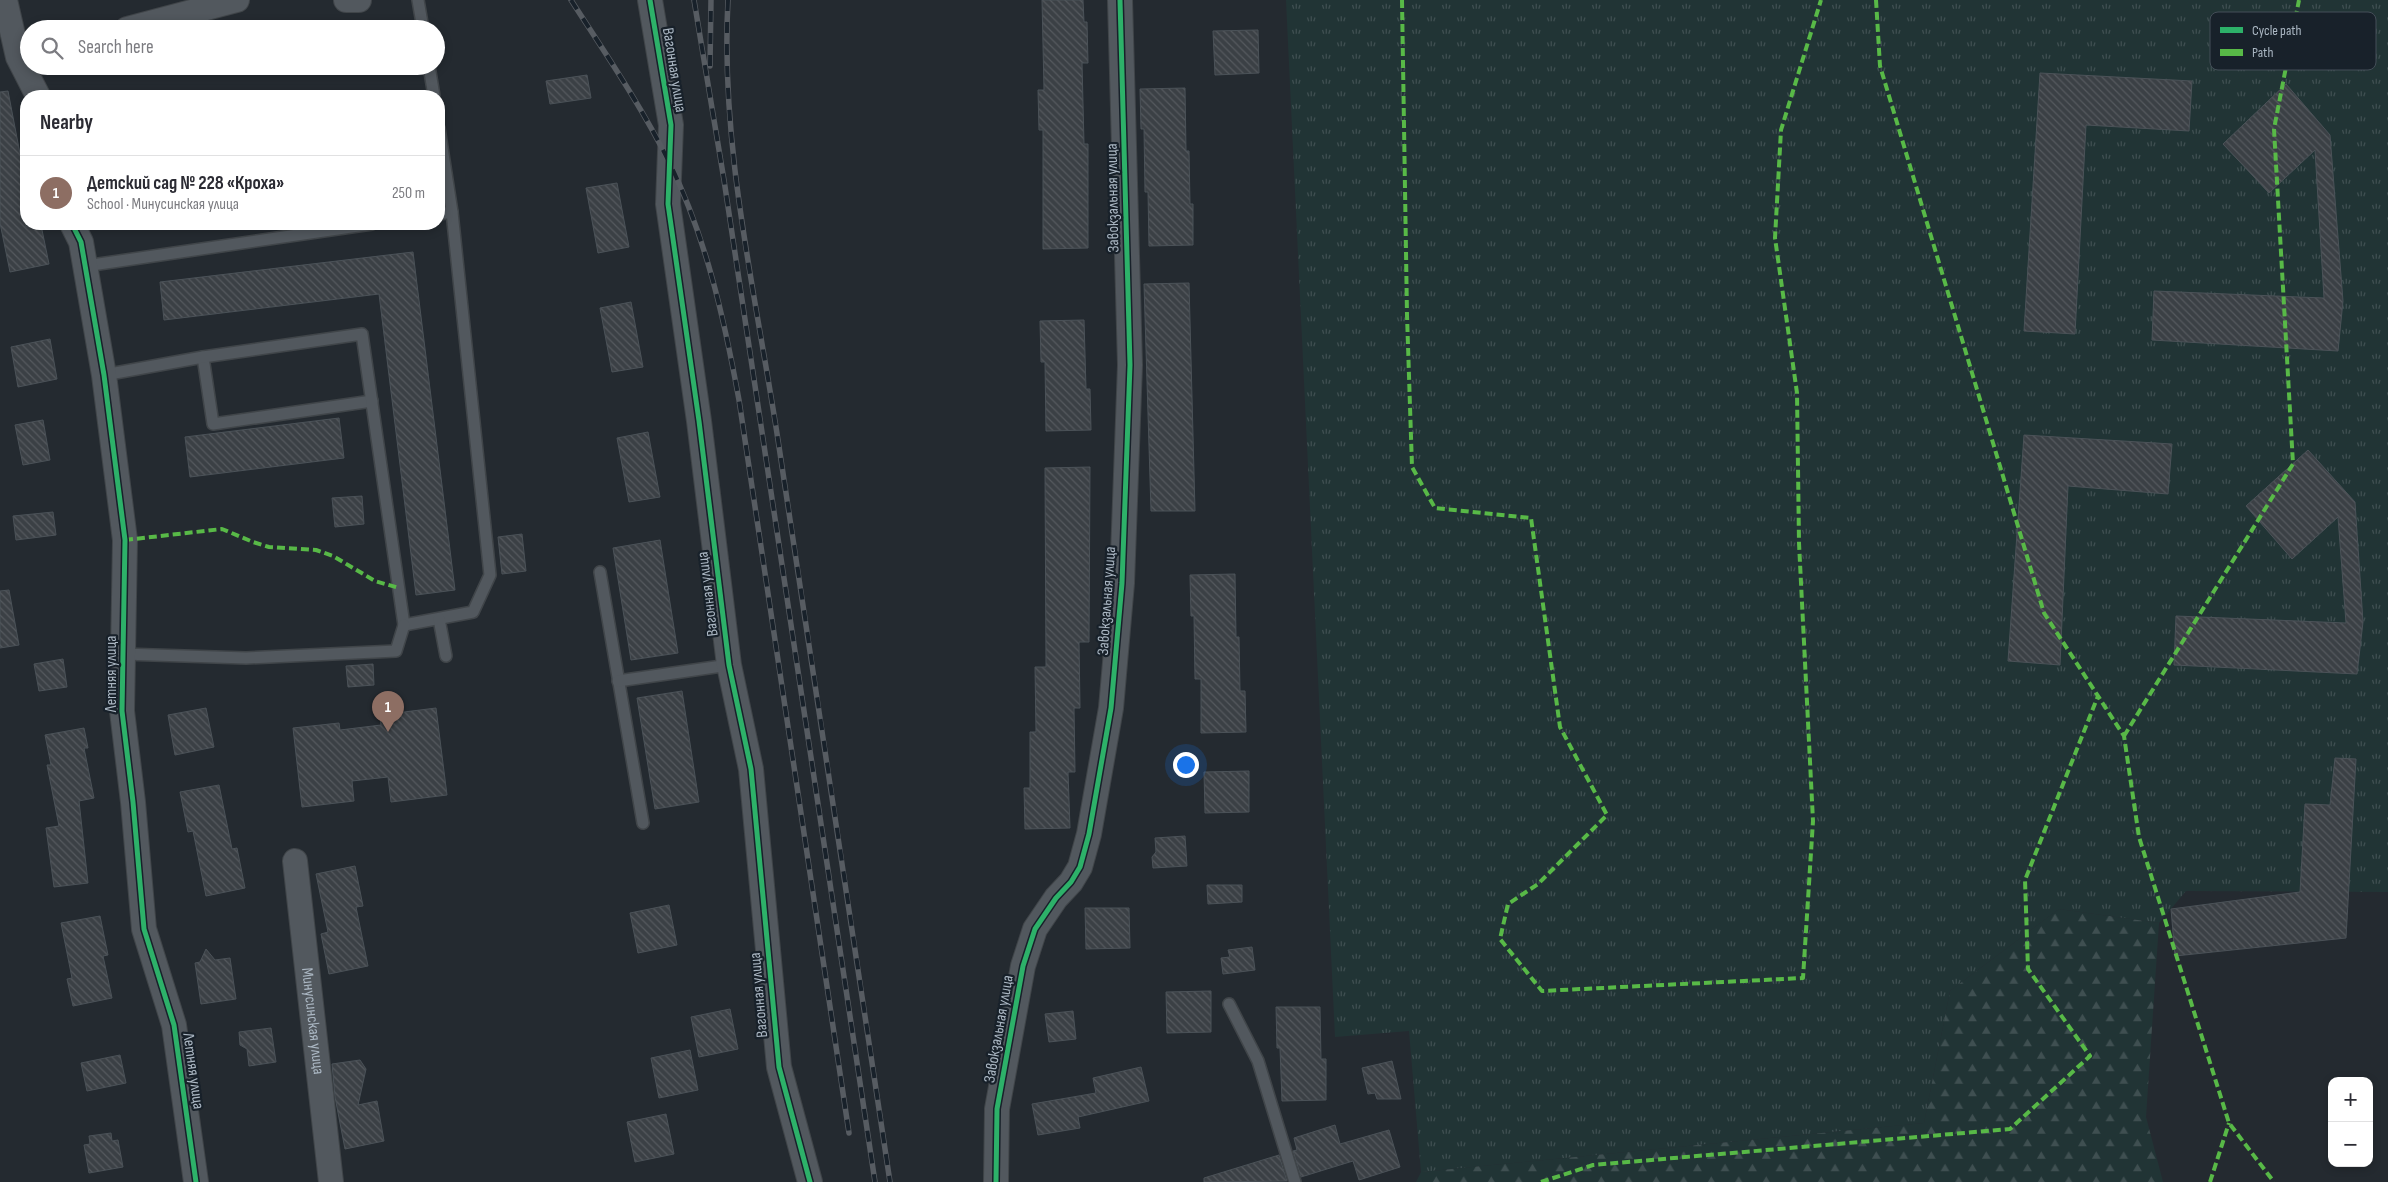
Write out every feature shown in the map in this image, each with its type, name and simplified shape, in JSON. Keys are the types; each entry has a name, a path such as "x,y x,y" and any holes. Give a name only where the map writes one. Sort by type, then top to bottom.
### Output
{"street":[{"path":"5,0 16,58"},
{"path":"161,20 237,0"},
{"path":"346,0 359,0"},
{"name":"Вагонная улица","path":"650,0 671,125 668,204 699,421 729,665 751,769 779,1067 810,1182"},
{"name":"Завокзальная улица","path":"996,1182 997,1109 1023,966 1036,929 1080,867 1089,834 1111,708 1122,583 1130,365 1120,0"},
{"path":"26,75 35,90"},
{"name":"Летняя улица","path":"75,230 81,242 104,375 125,545 122,711 134,802 144,928 174,1025 196,1182"},
{"name":"Минусинская улица","path":"295,861 331,1182"}],"lane":[{"path":"418,0 421,20"},
{"path":"430,75 433,90"},
{"path":"404,625 474,612 490,575 452,212 445,167"},
{"path":"445,213 452,212"},
{"path":"85,266 331,230"},
{"path":"104,375 203,357 362,334 404,625 396,651 246,658 123,654"},
{"path":"203,357 213,424 372,401"},
{"path":"600,572 643,823"},
{"path":"439,618 446,656"},
{"path":"618,682 729,665"},
{"path":"1229,1004 1258,1061 1295,1182"}],"green space":[{"path":"1286,0 2388,0 2388,892 2186,891 2159,923 2059,909 1950,991 1924,1123 1421,1172 1409,1031 1335,1037"},
{"path":"2059,909 2159,923 2146,1117 2163,1182 1416,1182 1421,1172 1924,1123 1950,991"}],"building":[{"path":"1042,0 1083,0 1084,22 1087,22 1088,63 1082,63 1084,144 1088,144 1088,248 1043,249 1043,130 1039,130 1038,90 1044,90"},
{"path":"1258,30 1259,73 1215,75 1213,31"},
{"path":"2040,73 2192,81 2189,131 2086,125 2075,334 2024,331"},
{"path":"587,75 591,98 550,104 546,81"},
{"path":"2286,84 2330,135 2343,301 2338,351 2152,340 2154,291 2324,298 2315,150 2269,193 2223,144"},
{"path":"1185,88 1186,151 1189,151 1190,204 1193,204 1193,245 1149,246 1148,192 1145,192 1144,129 1141,129 1140,89"},
{"path":"8,91 20,154 20,230 42,230 49,264 10,272 0,223 0,92"},
{"path":"617,183 629,247 598,253 586,188"},
{"path":"413,252 455,590 416,595 379,294 164,320 160,282"},
{"path":"1189,283 1195,511 1151,511 1144,284"},
{"path":"631,302 643,367 612,372 600,308"},
{"path":"1084,320 1086,389 1090,389 1091,430 1046,431 1045,362 1041,362 1040,321"},
{"path":"50,339 57,379 18,387 11,347"},
{"path":"339,418 344,458 190,477 185,437"},
{"path":"43,420 50,460 23,465 15,425"},
{"path":"648,432 660,497 629,502 617,438"},
{"path":"2024,435 2172,444 2168,494 2068,486 2060,665 2008,661"},
{"path":"2308,450 2355,502 2363,622 2357,674 2174,665 2176,616 2346,623 2338,517 2292,559 2246,506"},
{"path":"1090,467 1089,642 1079,642 1080,708 1074,708 1075,772 1068,772 1070,828 1025,829 1024,788 1030,788 1030,732 1036,732 1035,667 1046,667 1045,468"},
{"path":"362,496 364,524 335,527 332,498"},
{"path":"53,512 56,535 16,540 13,516"},
{"path":"522,534 526,571 502,574 498,537"},
{"path":"660,540 678,653 631,660 613,548"},
{"path":"1235,574 1236,637 1239,637 1240,691 1245,691 1246,732 1201,733 1201,679 1195,679 1194,616 1191,616 1190,575"},
{"path":"9,590 19,645 0,648 0,591"},
{"path":"63,659 67,687 39,691 34,664"},
{"path":"373,664 374,685 348,687 346,666"},
{"path":"682,691 699,802 655,809 637,698"},
{"path":"206,708 214,747 175,755 168,715"},
{"path":"436,708 447,795 391,802 388,777 352,781 354,801 302,807 293,728 339,723 340,730 381,725 380,715"},
{"path":"84,728 88,748 84,748 94,798 79,801 88,883 54,887 46,828 59,826 47,765 51,765 45,735"},
{"path":"2335,758 2356,759 2346,938 2175,956 2171,909 2300,892 2305,804 2330,805"},
{"path":"1249,771 1249,812 1205,813 1204,772"},
{"path":"219,785 232,849 237,848 245,888 206,896 193,831 188,832 180,792"},
{"path":"1185,836 1187,866 1153,868 1152,857 1156,852 1155,838"},
{"path":"355,866 363,906 356,907 368,966 329,974 321,934 328,932 316,874"},
{"path":"1207,885 1242,885 1242,902 1208,904"},
{"path":"669,905 677,945 638,953 630,913"},
{"path":"1085,908 1129,908 1130,948 1086,949"},
{"path":"100,916 108,955 103,956 112,998 73,1006 67,979 72,978 61,923"},
{"path":"1252,947 1255,970 1223,974 1221,958 1230,957 1228,950"},
{"path":"206,949 215,960 230,958 236,999 201,1004 195,963 200,962"},
{"path":"1211,991 1211,1032 1167,1033 1166,992"},
{"path":"1276,1007 1320,1007 1321,1059 1326,1059 1326,1100 1282,1101 1280,1048 1277,1048"},
{"path":"730,1009 738,1049 699,1057 691,1017"},
{"path":"1073,1011 1076,1039 1049,1042 1045,1014"},
{"path":"271,1028 276,1062 249,1066 247,1049 240,1045 239,1032"},
{"path":"690,1050 698,1090 659,1098 651,1058"},
{"path":"120,1055 126,1083 87,1091 81,1063"},
{"path":"360,1060 366,1069 358,1105 377,1101 384,1141 345,1149 335,1097 332,1064"},
{"path":"1392,1061 1401,1099 1377,1099 1375,1093 1368,1094 1362,1068"},
{"path":"1141,1067 1149,1101 1078,1117 1080,1128 1038,1135 1032,1104 1096,1093 1093,1078"},
{"path":"666,1114 674,1154 635,1162 627,1122"},
{"path":"1335,1125 1340,1144 1389,1130 1400,1167 1359,1180 1353,1161 1301,1177 1293,1151 1297,1150 1294,1138"},
{"path":"111,1133 112,1141 118,1140 123,1167 89,1173 84,1145 90,1144 89,1136"},
{"path":"1279,1155 1287,1181 1204,1182 1204,1178"}],"railway":[{"path":"571,0 635,100 669,162 693,219 720,308 739,400 849,1133"},
{"path":"694,0 724,180 875,1182"},
{"path":"710,66 711,0"},
{"path":"728,0 729,111 742,221 778,440 890,1182"}],"marked path":[{"path":"1402,0 1407,315 1412,467 1435,508 1531,518 1560,727 1607,815 1538,884 1508,904 1500,939 1542,991 1803,978 1813,821 1799,543 1797,393 1775,238 1781,130 1821,0"},
{"path":"1876,0 1880,66 2044,613 2124,736 2139,837 2229,1123 2274,1182"},
{"path":"2297,12 2299,0"},
{"path":"2124,736 2293,464 2274,129 2285,70"},
{"path":"125,540 222,529 269,547 316,550 333,556 375,581 399,588"},
{"path":"1541,1182 1593,1165 2010,1129 2090,1056 2028,969 2025,880 2098,696"},
{"path":"2210,1182 2229,1123"}],"cycle path":[{"path":"650,0 671,125 668,204 699,421 729,665 751,769 779,1067 810,1182"},
{"path":"996,1182 997,1109 1023,966 1035,929 1056,898 1071,882 1080,867 1089,834 1111,708 1122,583 1130,365 1120,0"},
{"path":"75,230 81,242 104,375 125,540 122,711 133,802 144,929 174,1025 196,1182"}],"place":[{"name":"Детский сад № 228 «Кроха»","path":"388,732"}]}
